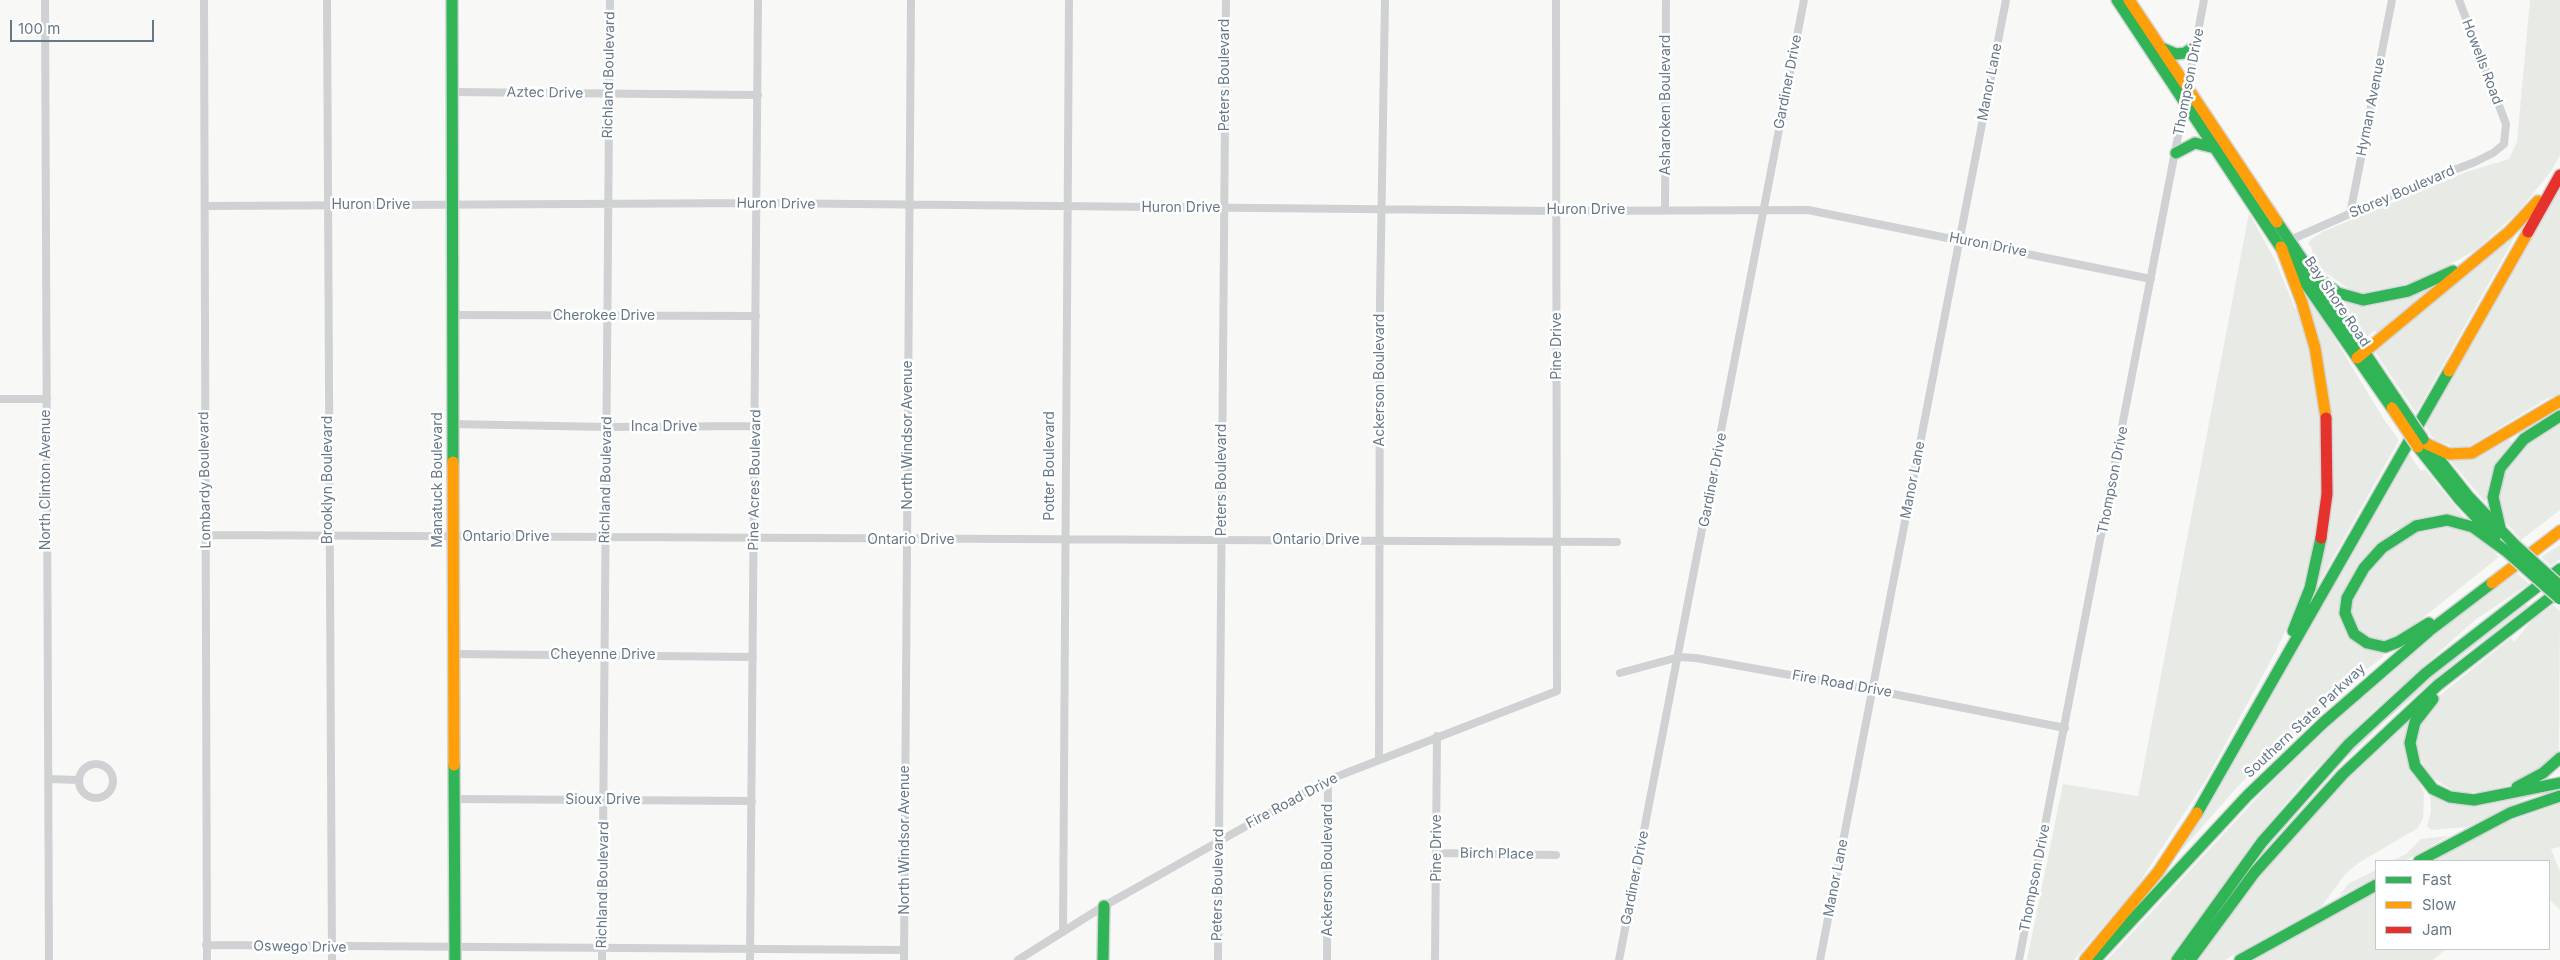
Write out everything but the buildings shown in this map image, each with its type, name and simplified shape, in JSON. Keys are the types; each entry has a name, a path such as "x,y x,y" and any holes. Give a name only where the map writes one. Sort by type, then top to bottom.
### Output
{"main road":[{"name":"Manatuck Boulevard","path":"452,0 455,954"},
{"name":"Bay Shore Road","path":"2117,0 2215,148 2423,444 2460,500 2511,548 2560,599"},
{"name":"Bay Shore Road","path":"2129,0 2188,88 2283,244 2312,274 2360,355"},
{"path":"2162,48 2176,54 2185,53 2195,46"},
{"path":"2176,153 2195,143 2215,148"},
{"path":"2360,355 2516,226 2560,175"},
{"path":"2085,960 2147,886 2207,798 2560,175"},
{"path":"2258,707 2298,622 2310,588 2322,534 2328,480 2326,418 2318,360 2306,314 2283,244"},
{"path":"2312,274 2344,296 2368,300 2413,289 2474,260"},
{"path":"2423,444 2449,454 2472,453 2538,412 2560,401"},
{"path":"2501,532 2493,497 2500,468 2524,439 2560,416"},
{"name":"Bay Shore Road","path":"2423,444 2501,532 2511,548 2560,586"},
{"path":"2456,608 2411,632 2398,642 2385,647 2367,644 2354,634 2345,608 2354,583 2375,554 2396,537 2423,524 2447,520 2465,524 2511,548"},
{"name":"Southern State Parkway","path":"2095,960 2223,821 2291,753 2376,676 2456,608 2560,531"},
{"path":"2177,960 2262,842 2337,756 2386,708 2426,673 2560,569"},
{"path":"2190,960 2255,872 2325,792 2400,718 2479,652 2560,590"},
{"path":"2479,652 2418,717 2411,737 2411,754 2421,777 2433,789 2444,795 2468,800 2560,783"},
{"path":"2502,795 2536,778 2560,758"},
{"path":"2421,860 2510,813 2560,796"},
{"path":"2240,960 2375,886"},
{"path":"1103,960 1104,906"}],"street":[{"name":"North Clinton Avenue","path":"45,0 49,960"},
{"name":"Lombardy Boulevard","path":"204,0 206,960"},
{"name":"Brooklyn Boulevard","path":"327,0 329,205 328,536 332,960"},
{"name":"Richland Boulevard","path":"602,960 610,0"},
{"name":"Pine Acres Boulevard","path":"750,960 758,0"},
{"name":"North Windsor Avenue","path":"904,960 911,0"},
{"name":"Potter Boulevard","path":"1063,932 1069,0"},
{"name":"Peters Boulevard","path":"1218,960 1226,0"},
{"name":"Ackerson Boulevard","path":"1379,759 1381,540 1379,432 1385,0"},
{"name":"Pine Drive","path":"1556,0 1557,691"},
{"name":"Asharoken Boulevard","path":"1665,210 1666,0"},
{"name":"Gardiner Drive","path":"1619,960 1679,657 1804,0"},
{"name":"Manor Lane","path":"1820,960 2006,0"},
{"name":"Thompson Drive","path":"2019,960 2204,0"},
{"name":"Hyman Avenue","path":"2350,214 2392,0"},
{"name":"Howells Road","path":"2459,0 2506,124"},
{"name":"Aztec Drive","path":"452,92 758,95"},
{"name":"Storey Boulevard","path":"2283,244 2494,153 2504,144 2506,124"},
{"name":"Huron Drive","path":"205,206 757,204 1557,211 1808,210 2151,279"},
{"name":"Cherokee Drive","path":"452,315 756,316"},
{"path":"0,399 47,399"},
{"name":"Inca Drive","path":"452,424 607,427 755,426"},
{"name":"Ontario Drive","path":"206,536 1222,541 1558,540 1617,542"},
{"name":"Cheyenne Drive","path":"454,654 753,656"},
{"name":"Fire Road Drive","path":"1620,673 1679,657 1873,690 2065,728"},
{"name":"Fire Road Drive","path":"1018,960 1104,906 1328,780 1437,736 1557,691"},
{"name":"Pine Drive","path":"1436,960 1437,736"},
{"path":"93,765 108,769 113,782 108,793 94,798 84,793 79,780 84,769 93,765"},
{"path":"49,779 79,780"},
{"name":"Ackerson Boulevard","path":"1327,960 1328,780"},
{"name":"Sioux Drive","path":"454,799 752,801"},
{"name":"Birch Place","path":"1437,853 1556,855"},
{"name":"Oswego Drive","path":"206,945 332,947 455,954 602,948 904,950"}],"shaded area":[{"path":"2530,0 2560,0 2560,155 2552,170 2518,212 2477,249 2430,276 2375,294 2349,293 2349,289 2325,272 2314,260 2311,246 2308,245 2310,240 2322,232 2466,172 2509,159 2517,142"},
{"path":"2560,187 2560,394 2546,399 2468,447 2450,450 2450,445 2435,441 2424,424"},
{"path":"2249,213 2275,260 2295,308 2299,307 2314,357 2322,411 2323,469 2313,548 2298,603 2276,651 2207,778 2136,888 2074,960 2027,960 2063,784 2138,796"},
{"path":"2516,232 2416,413 2375,352 2383,345 2381,342"},
{"path":"2433,286 2377,333 2374,331 2368,336 2363,335 2343,301"},
{"path":"2304,288 2385,421 2399,440 2315,590 2333,487"},
{"path":"2560,421 2560,510 2521,540 2507,524 2497,503 2505,467 2524,443"},
{"path":"2506,436 2512,442 2495,464 2485,502 2449,459"},
{"path":"2407,451 2421,471 2425,469 2464,517 2430,517 2394,530 2358,564 2340,600 2341,620 2384,651 2383,657 2347,685 2241,783 2179,853 2177,852"},
{"path":"2445,523 2481,538 2499,557 2399,637 2384,640 2372,638 2358,629 2351,610 2351,598 2384,549 2419,528"},
{"path":"2560,545 2560,559 2551,566 2541,557"},
{"path":"2515,571 2529,584 2475,620 2370,714 2308,777 2254,841 2170,960 2107,960 2267,787 2361,695 2469,606"},
{"path":"2524,601 2528,606 2466,653 2385,721 2349,756 2347,753 2382,717"},
{"path":"2553,605 2560,611 2559,752 2530,777 2490,793 2454,791 2429,776 2416,749 2419,721 2429,704 2511,638 2514,642 2534,618"},
{"path":"2409,717 2415,774 2424,793 2423,818 2418,828 2360,862 2346,873 2322,906 2225,960 2197,960 2282,848 2341,783"},
{"path":"2544,789 2545,793 2524,799 2467,827 2432,830 2427,826 2431,811 2430,795 2453,802"},
{"path":"2560,804 2560,847 2551,849 2560,872 2560,910 2550,900 2550,860 2434,860 2504,823"},
{"path":"2448,836 2407,860 2394,860 2406,854 2421,839"},
{"path":"2375,870 2375,878 2339,896 2348,884"},
{"path":"2375,892 2375,950 2445,950 2433,960 2252,960"}],"traffic: fast":[{"path":"452,0 453,462"},
{"path":"2117,0 2279,245 2392,408"},
{"path":"2162,48 2176,54 2185,53 2195,46"},
{"path":"2176,153 2195,143 2215,148"},
{"path":"2277,222 2396,399"},
{"path":"2312,274 2338,293 2363,300 2408,291 2453,271"},
{"path":"2197,813 2449,371"},
{"path":"2396,399 2423,439"},
{"path":"2501,532 2493,497 2500,468 2524,439 2560,416"},
{"path":"2426,443 2468,496 2515,545"},
{"path":"2418,447 2460,500 2495,537"},
{"path":"2429,623 2398,642 2385,647 2367,643 2354,634 2345,613 2347,598 2364,568 2382,548 2416,526 2447,520 2473,527 2506,551"},
{"path":"2293,631 2310,588 2321,538"},
{"path":"2515,545 2560,586"},
{"path":"2506,551 2560,599"},
{"path":"2177,960 2262,842 2349,744 2426,673 2560,569"},
{"path":"2095,960 2247,796 2323,723 2429,631 2492,583"},
{"path":"2190,960 2255,872 2343,774 2438,685 2560,590"},
{"path":"2433,699 2415,722 2410,743 2415,766 2433,789 2450,797 2474,800 2560,783"},
{"path":"2517,787 2543,773 2560,758"},
{"path":"454,765 455,960"},
{"path":"2421,860 2510,813 2560,796"},
{"path":"2240,960 2375,886"},
{"path":"1103,960 1104,906"}],"traffic: slow":[{"path":"2129,0 2277,222"},
{"path":"2357,358 2509,232 2538,201"},
{"path":"2449,371 2528,232"},
{"path":"2281,247 2302,303 2315,348 2326,418"},
{"path":"2427,444 2449,454 2472,453 2560,401"},
{"path":"2392,408 2418,447"},
{"path":"453,462 454,765"},
{"path":"2492,583 2560,531"},
{"path":"2085,960 2158,872 2197,813"}],"traffic: jam":[{"path":"2528,232 2560,175"},
{"path":"2321,538 2327,494 2326,418"}]}
